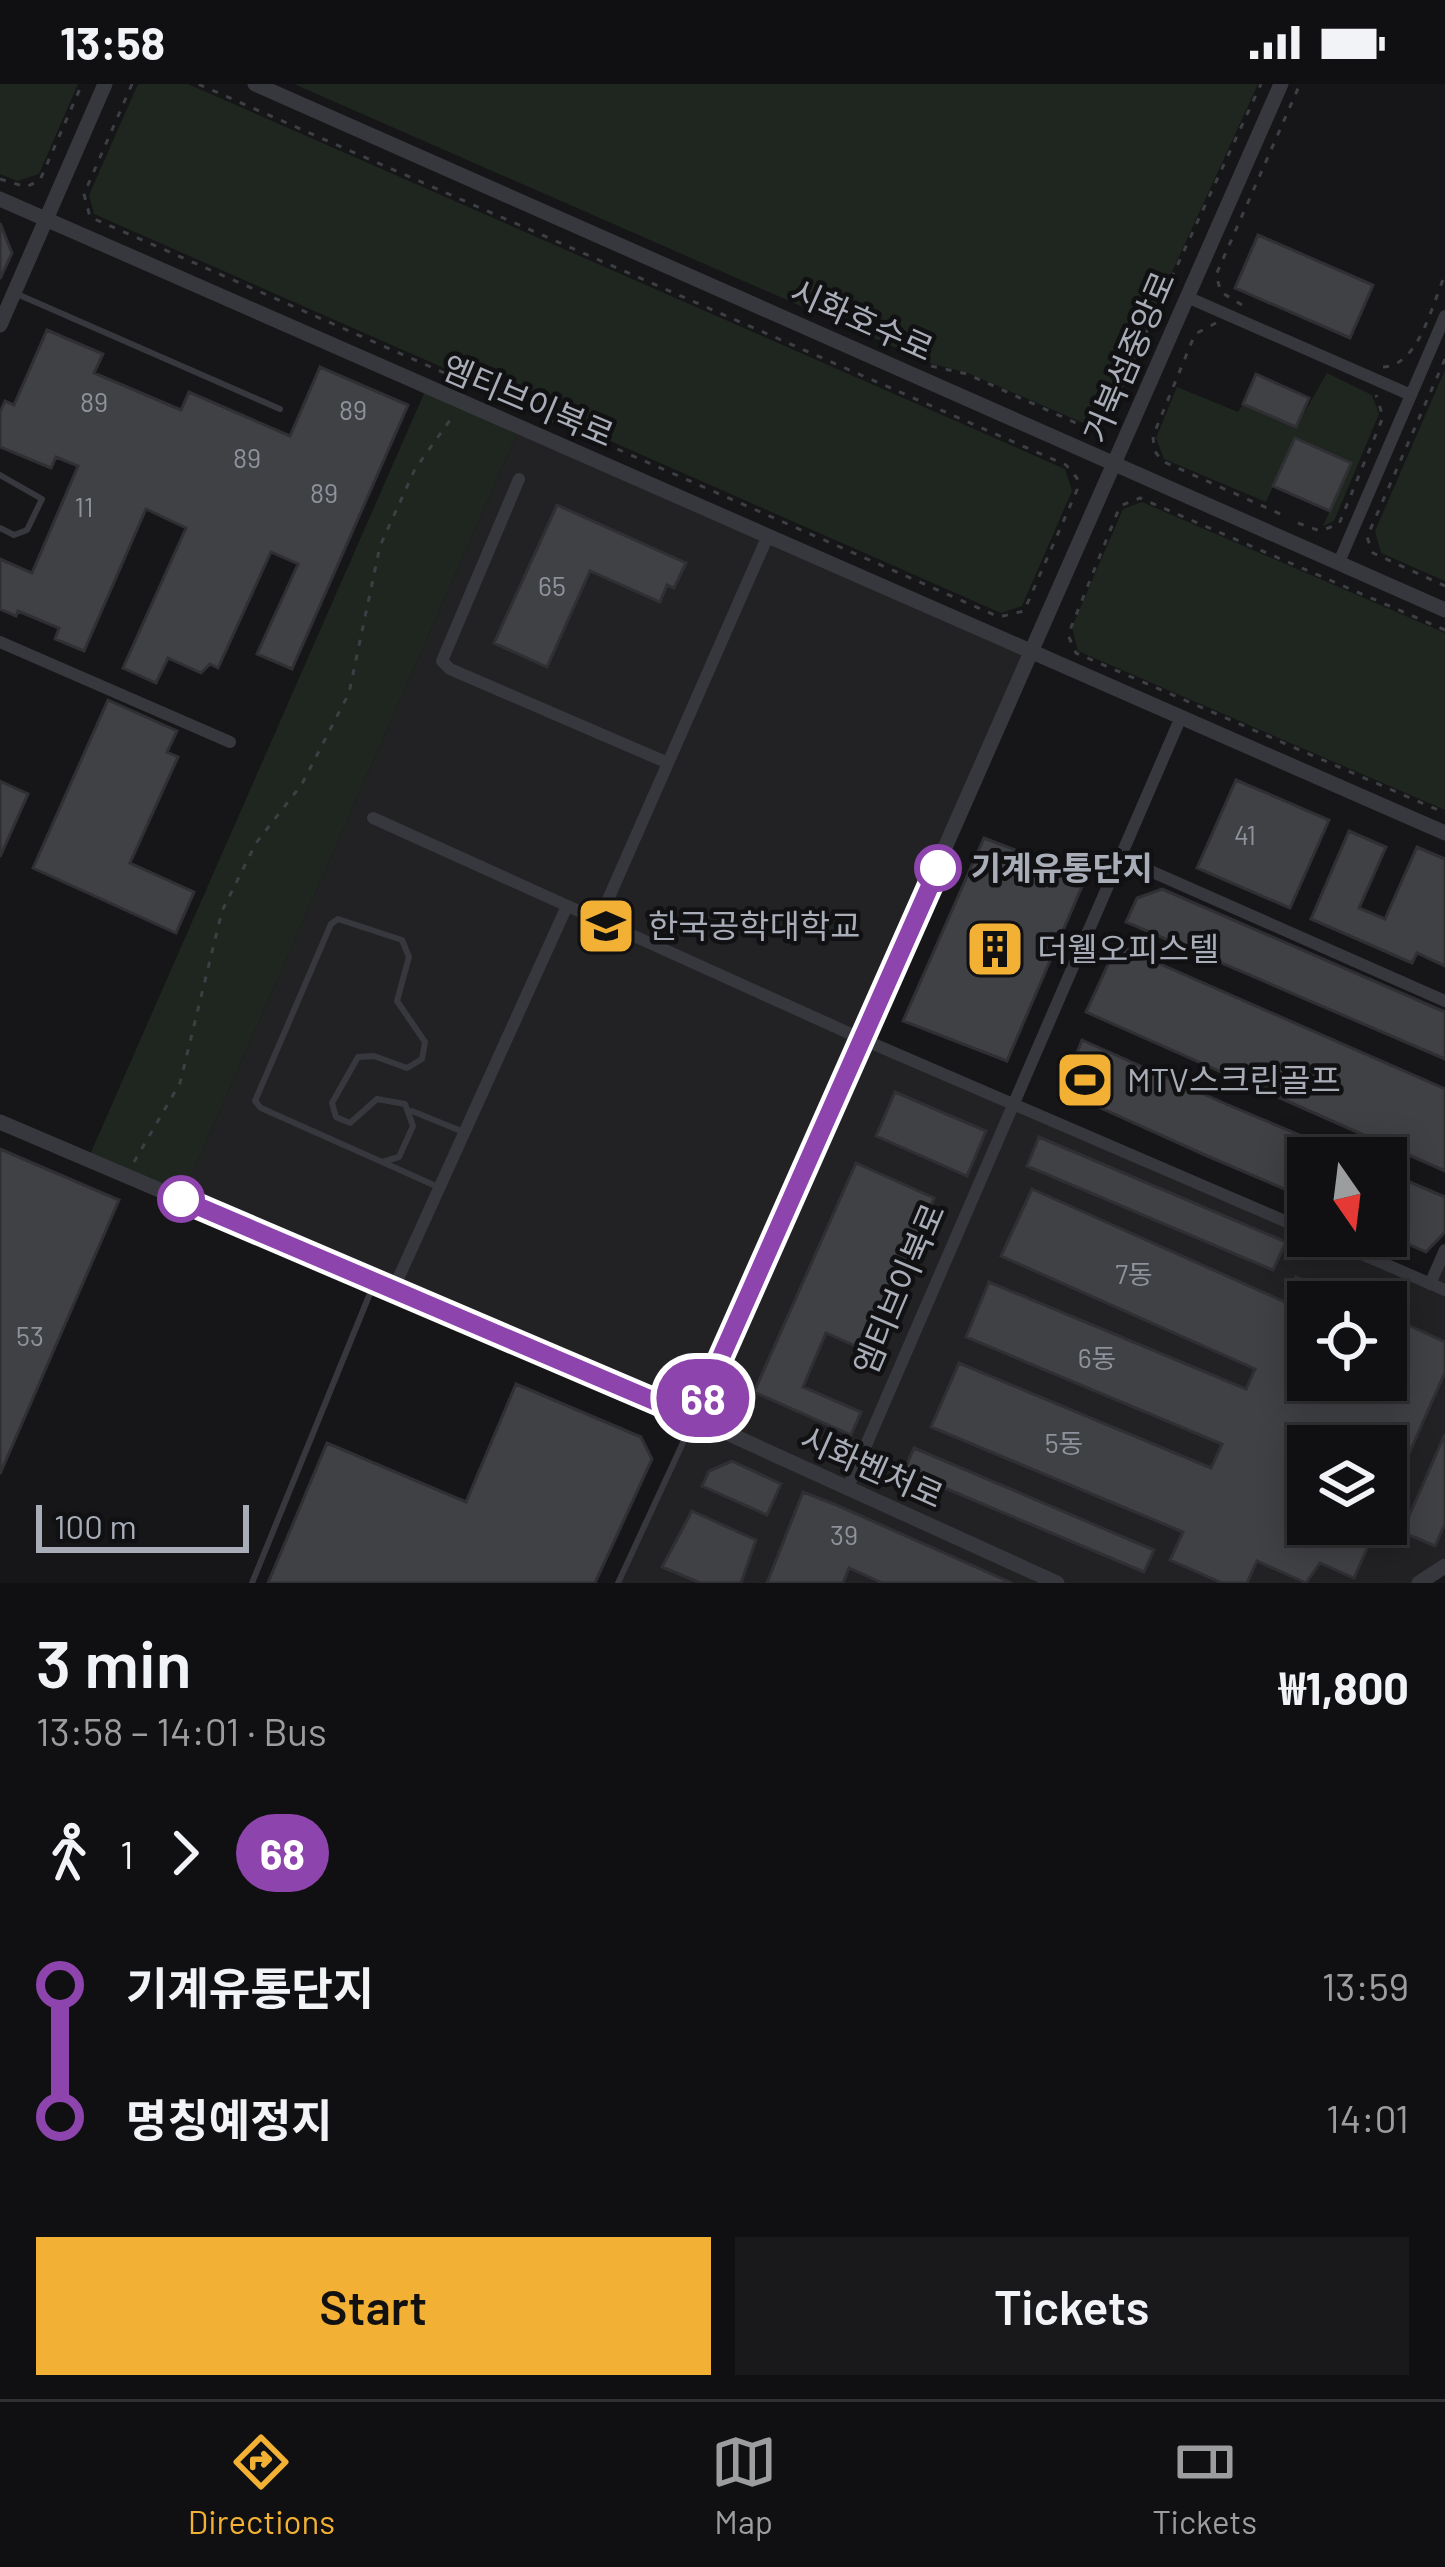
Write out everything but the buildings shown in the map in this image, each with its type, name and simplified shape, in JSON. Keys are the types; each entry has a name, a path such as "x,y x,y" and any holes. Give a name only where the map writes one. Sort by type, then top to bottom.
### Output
{"street":[{"path":"0,325 105,84"},
{"name":"시화호수로","path":"255,84 1445,610"},
{"name":"거북섬중앙로","path":"1034,654 1281,84"},
{"name":"엠티브이북로","path":"0,199 1445,833"},
{"path":"1187,297 1411,395"},
{"path":"1339,562 1445,316"},
{"path":"519,479 442,661 450,669 668,763"},
{"path":"599,920 767,538"},
{"path":"0,642 230,742"},
{"path":"694,1418 1034,654"},
{"name":"엠티브이북로","path":"847,1489 1181,718"},
{"path":"374,818 862,1039 1287,1222"},
{"path":"1121,858 1445,1001"},
{"path":"393,1290 567,906"},
{"name":"시화벤처로","path":"0,1121 694,1418 1057,1583"},
{"path":"1430,1284 1445,1250"},
{"path":"1368,1257 1445,1290"},
{"path":"1419,1583 1445,1566"}],"lane":[{"path":"14,293 280,409"},
{"path":"0,475 42,499 27,530 14,535 0,528"},
{"path":"440,1187 255,1101 331,924 338,919 402,940 406,946 398,1001 423,1033 426,1052 407,1068 374,1056 358,1057 346,1070 332,1111 350,1123 364,1116 371,1102 386,1097 465,1132"},
{"path":"382,1162 399,1157 413,1126 409,1110"},
{"path":"252,1583 374,1282"},
{"path":"618,1583 694,1418"}],"path":[{"path":"0,179 26,187 44,177 82,84"},
{"path":"132,84 81,193 92,221 999,619 1016,616 1029,606 1080,489 1071,465 198,84"},
{"path":"930,366 967,374 1087,428 1108,421 1155,308 1175,281 1262,84"},
{"path":"1252,310 1223,295 1216,275 1300,84"},
{"path":"1401,363 1445,275"},
{"path":"1222,324 1206,326 1195,334 1149,441 1159,458 1285,516"},
{"path":"1370,559 1370,531 1445,359"},
{"path":"1381,367 1401,363 1408,368"},
{"path":"1298,523 1320,531 1339,524 1383,417 1381,400 1370,390"},
{"path":"129,1177 180,1083 214,935 234,882 256,843 302,784 349,693 368,588 394,509 436,434 463,406"},
{"path":"1085,435 1087,428"},
{"path":"1156,465 1159,458"},
{"path":"1445,630 1141,496 1118,505 1068,639 1076,653 1445,813"},
{"path":"1373,553 1445,586"},
{"path":"1064,620 1071,622"}],"shaded area":[{"path":"0,84 78,84 39,174 17,181 0,174"},
{"path":"138,84 188,84 1065,469 1072,491 1022,606 1001,613 94,214 89,195"},
{"path":"294,84 1258,84 1107,414 1083,423 968,373 933,364"},
{"path":"1445,370 1445,581 1381,553 1375,531"},
{"path":"1327,373 1372,395 1379,414 1334,521 1323,526 1351,463 1295,438 1266,502 1164,459 1156,438 1177,387 1238,412 1243,404 1296,427"},
{"path":"426,389 519,429 181,1199 88,1159"},
{"name":"한국공학대학교","path":"519,429 1034,654 863,1039 1287,1223 1287,1257 1365,1257 1429,1285 1445,1251 1445,1566 1419,1583 618,1583 694,1419 181,1199"},
{"path":"1142,502 1445,633 1445,810 1078,651 1072,627 1123,509"}],"bus line":[{"name":"68","path":"181,1199 694,1418 938,868"}],"place":[{"name":"기계유통단지","path":"938,868"},
{"name":"한국공학대학교","path":"606,926"},
{"name":"더웰오피스텔","path":"995,949"},
{"name":"MTV스크린골프","path":"1085,1080"}]}
